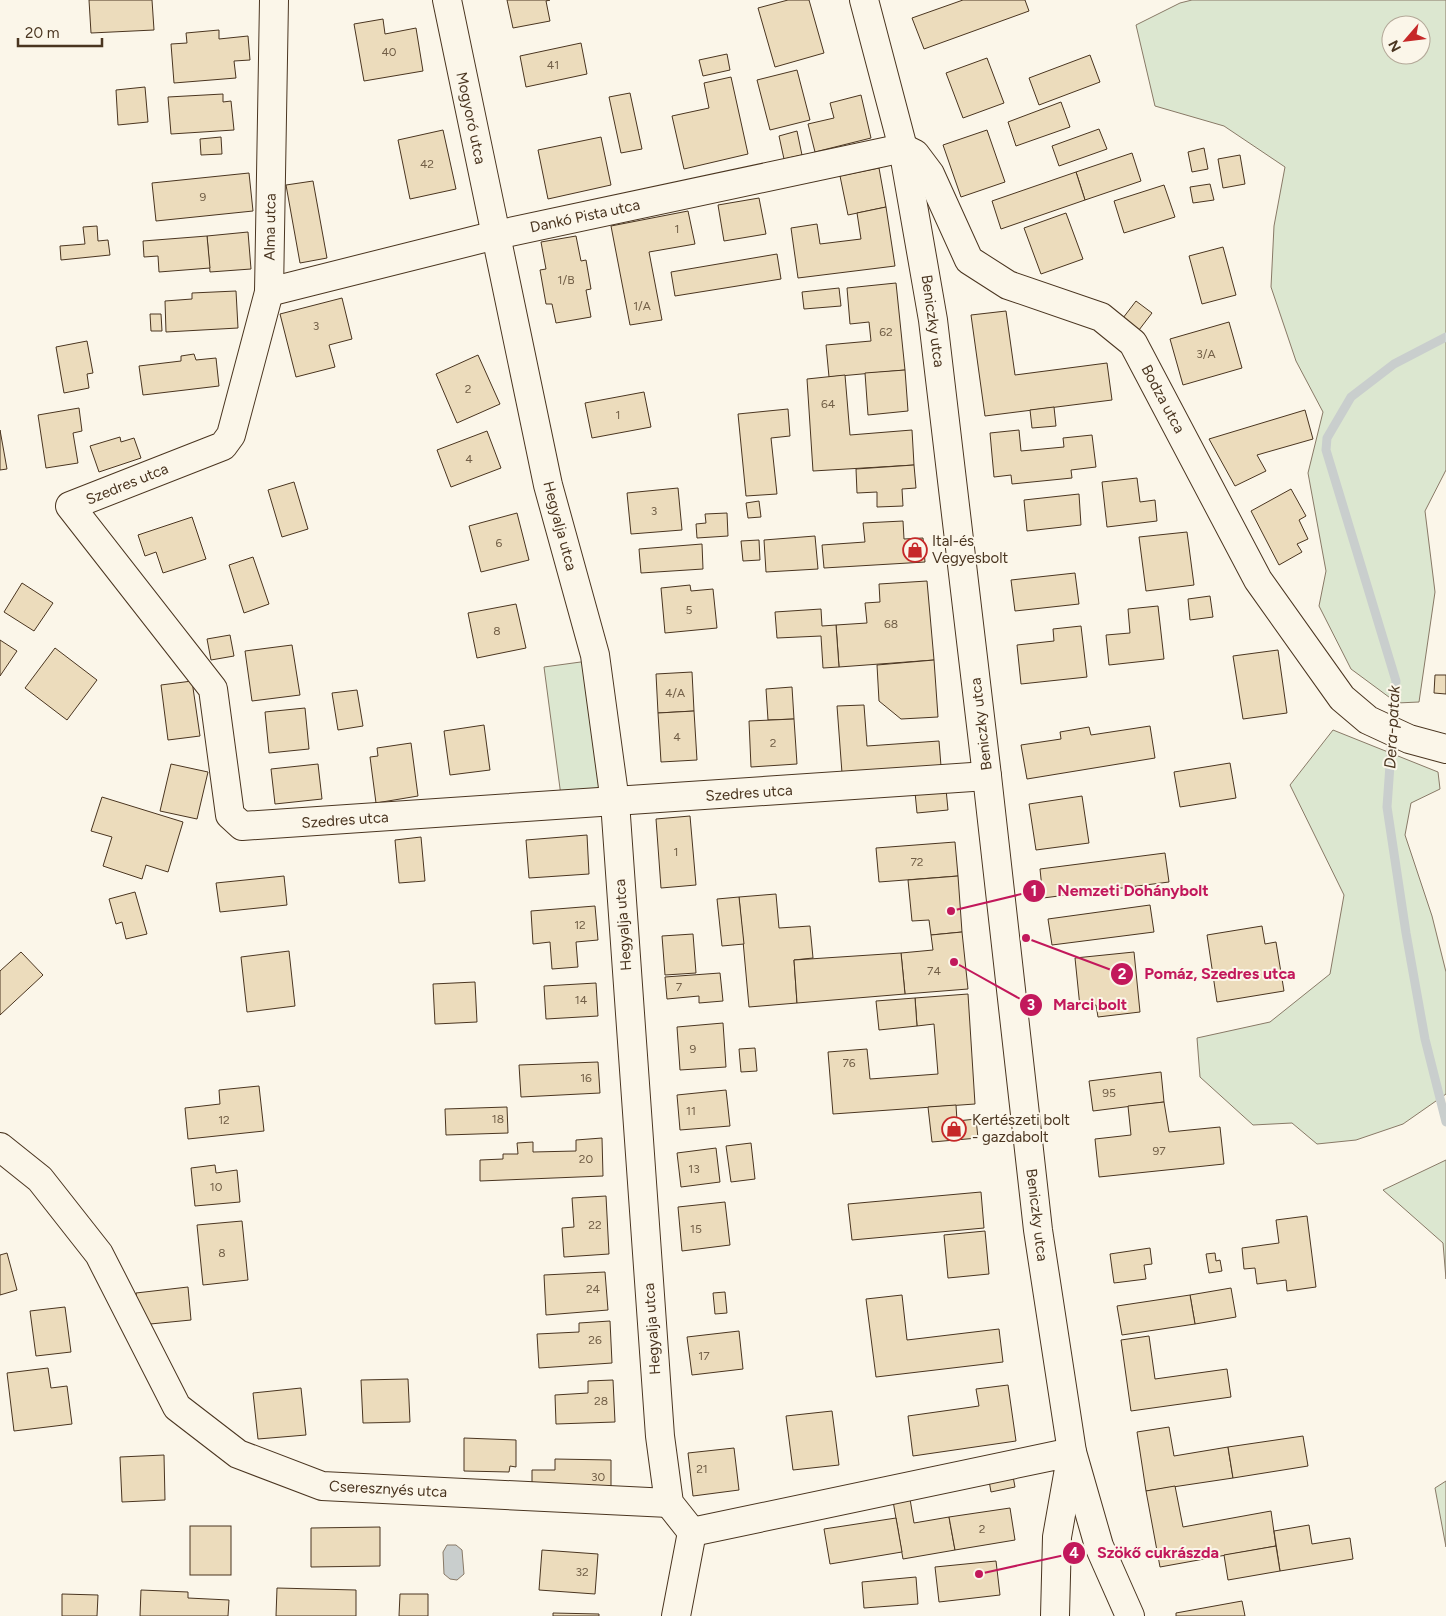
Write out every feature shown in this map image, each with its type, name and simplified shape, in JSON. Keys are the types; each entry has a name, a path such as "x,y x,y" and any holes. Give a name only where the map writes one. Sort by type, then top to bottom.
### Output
{"street":[{"name":"Alma utca","path":"223,446 231,435 269,292 274,0"},
{"name":"Mogyoró utca","path":"447,0 496,235"},
{"name":"Beniczky utca","path":"864,0 902,148 934,329 1038,1230 1072,1452"},
{"name":"Dankó Pista utca","path":"269,292 496,235 902,148"},
{"name":"Bodza utca","path":"902,148 915,154 930,174 969,260 1008,286 1101,317 1133,343 1258,580 1342,698 1368,720 1409,739 1446,749"},
{"name":"Hegyalja utca","path":"496,235 548,485 595,655 615,802 660,1436 669,1503"},
{"name":"Szedres utca","path":"223,446 70,506 213,690 230,815 242,826 987,776"},
{"name":"Cseresznyés utca","path":"0,1147 40,1179 99,1254 177,1407 238,1454 322,1486 669,1503"},
{"path":"692,1532 1072,1452"},
{"path":"1055,1616 1057,1537 1072,1452"},
{"path":"1072,1452 1099,1546 1130,1616"},
{"path":"669,1503 692,1532 676,1616"}],"green space":[{"path":"1192,0 1446,0 1446,470 1425,511 1435,592 1419,702 1397,703 1351,669 1319,606 1326,571 1308,473 1323,412 1296,361 1271,287 1274,226 1285,167 1224,126 1155,106 1136,25 1180,3"},
{"path":"588,661 607,794 561,796 544,667"},
{"path":"1333,730 1438,772 1440,789 1411,803 1405,835 1432,916 1446,972 1446,1094 1403,1124 1356,1140 1317,1144 1292,1123 1253,1125 1200,1077 1197,1038 1270,1022 1330,974 1344,895 1290,785"},
{"path":"1446,1160 1446,1279 1443,1243 1383,1190"},
{"path":"1446,1481 1446,1547 1435,1488"}],"shaded area":[{"path":"447,1545 456,1545 462,1550 464,1574 457,1580 450,1579 444,1574 443,1552"}],"building":[{"path":"89,0 152,0 154,30 91,33"},
{"path":"507,0 550,0 546,1 550,21 513,28"},
{"path":"788,0 809,0 824,53 775,67 758,8"},
{"path":"963,0 1025,0 1029,11 924,49 912,18"},
{"path":"383,19 385,34 416,28 423,71 364,81 354,24"},
{"path":"219,30 219,39 248,36 250,60 234,61 236,78 174,83 171,44 187,43 186,33"},
{"path":"581,43 587,74 526,87 520,56"},
{"path":"727,54 730,70 703,76 699,60"},
{"path":"1090,55 1100,82 1039,105 1029,78"},
{"path":"987,58 1004,103 963,118 946,73"},
{"path":"797,70 810,120 770,130 757,80"},
{"path":"731,77 748,154 684,169 672,116 709,108 704,83"},
{"path":"145,87 148,122 118,125 116,90"},
{"path":"630,93 642,149 621,153 609,97"},
{"path":"223,94 223,102 231,101 234,130 171,134 168,97"},
{"path":"861,95 871,138 815,152 808,124 834,118 830,103"},
{"path":"1061,102 1070,127 1016,146 1008,122"},
{"path":"1099,129 1107,149 1059,166 1052,146"},
{"path":"443,130 456,189 410,199 398,140"},
{"path":"987,130 1005,182 961,197 943,145"},
{"path":"797,131 802,155 784,159 779,136"},
{"path":"221,137 222,154 201,155 200,139"},
{"path":"601,137 611,185 548,199 538,150"},
{"path":"1204,148 1208,169 1192,172 1188,152"},
{"path":"1132,153 1141,181 1085,200 1076,172"},
{"path":"1240,155 1245,184 1223,188 1218,159"},
{"path":"879,168 886,207 848,215 840,176"},
{"path":"1076,172 1085,200 1001,229 992,201"},
{"path":"249,173 253,211 156,221 152,183"},
{"path":"313,181 327,258 300,263 286,185"},
{"path":"1210,184 1214,200 1193,203 1190,187"},
{"path":"1164,185 1175,217 1124,233 1114,201"},
{"path":"759,198 766,234 724,241 718,205"},
{"path":"886,207 895,266 798,278 791,228 817,224 820,244 861,239 857,213"},
{"path":"688,211 695,244 649,252 662,320 630,325 611,226"},
{"path":"1066,213 1083,259 1041,274 1024,228"},
{"path":"97,226 98,241 108,240 110,255 61,260 60,246 85,244 83,227"},
{"path":"248,232 251,269 210,272 207,236"},
{"path":"207,236 210,268 159,272 158,256 144,257 143,241"},
{"path":"576,236 581,261 586,260 591,289 586,290 591,317 556,323 552,304 546,304 540,270 546,269 541,242"},
{"path":"1223,247 1236,295 1202,304 1189,256"},
{"path":"777,254 781,279 675,296 671,272"},
{"path":"896,283 905,370 829,377 826,345 871,341 869,322 850,324 847,288"},
{"path":"839,288 841,306 804,309 802,292"},
{"path":"236,291 238,328 166,332 165,301 192,299 192,293"},
{"path":"342,298 352,339 329,345 335,367 296,377 280,314"},
{"path":"1136,301 1152,313 1139,330 1123,318"},
{"path":"1006,311 1015,375 1107,363 1112,400 985,416 971,315"},
{"path":"150,314 161,314 162,331 151,331"},
{"path":"1229,322 1242,368 1183,385 1170,339"},
{"path":"87,341 93,373 87,374 89,388 64,393 56,347"},
{"path":"194,354 196,360 216,358 219,386 143,395 139,366 181,361 181,356"},
{"path":"478,355 500,404 457,423 436,374"},
{"path":"905,370 908,411 868,415 865,373"},
{"path":"845,375 850,435 912,430 914,465 813,471 807,379"},
{"path":"644,392 651,427 592,438 585,403"},
{"path":"1054,407 1056,426 1032,428 1030,410"},
{"path":"79,408 82,431 73,433 78,463 46,468 38,415"},
{"path":"788,409 790,436 771,438 777,494 746,496 738,414"},
{"path":"1305,410 1313,439 1257,455 1266,471 1235,486 1209,439"},
{"path":"0,430 7,469 0,470"},
{"path":"1019,430 1021,451 1064,447 1063,438 1092,435 1096,467 1071,470 1072,478 1012,484 1011,475 994,477 990,433"},
{"path":"487,431 501,468 451,487 437,450"},
{"path":"120,437 121,442 134,438 141,458 99,472 90,446"},
{"path":"914,465 916,488 902,489 903,506 877,507 877,492 857,493 856,469"},
{"path":"1137,478 1140,502 1155,500 1157,521 1107,527 1102,482"},
{"path":"294,482 308,529 282,537 268,490"},
{"path":"678,488 682,530 631,534 627,493"},
{"path":"1291,489 1306,516 1299,520 1308,539 1297,544 1302,552 1279,565 1251,511"},
{"path":"1079,494 1081,525 1027,531 1024,500"},
{"path":"759,501 761,517 748,518 746,503"},
{"path":"517,513 529,560 481,572 469,526"},
{"path":"727,513 728,536 697,538 696,524 706,523 705,514"},
{"path":"192,517 206,559 163,573 156,552 145,556 138,535"},
{"path":"903,521 904,539 923,538 925,562 824,568 822,545 865,542 863,523"},
{"path":"1187,532 1194,585 1146,591 1139,537"},
{"path":"815,536 818,569 766,572 764,540"},
{"path":"759,540 760,560 743,561 741,541"},
{"path":"702,544 703,569 641,573 639,549"},
{"path":"253,557 269,604 244,613 229,565"},
{"path":"1075,573 1079,604 1015,611 1011,580"},
{"path":"927,581 934,660 839,667 836,625 867,623 865,603 880,602 879,584"},
{"path":"22,583 53,603 34,631 4,612"},
{"path":"690,585 691,591 713,589 717,628 665,633 661,588"},
{"path":"1210,596 1213,617 1190,620 1188,599"},
{"path":"516,604 526,648 477,658 468,613"},
{"path":"1158,606 1164,659 1109,665 1106,635 1130,633 1128,609"},
{"path":"821,609 822,626 836,625 839,667 823,668 821,636 777,638 775,612"},
{"path":"1081,626 1087,677 1021,684 1017,645 1054,641 1053,629"},
{"path":"230,635 234,656 211,660 207,639"},
{"path":"0,640 17,651 0,676"},
{"path":"292,645 300,695 252,701 245,651"},
{"path":"55,648 97,680 67,720 25,688"},
{"path":"1278,650 1287,713 1243,719 1233,656"},
{"path":"934,660 938,717 901,719 879,701 877,665"},
{"path":"692,672 694,711 658,713 656,674"},
{"path":"1435,675 1446,675 1446,694 1434,693"},
{"path":"192,681 200,736 168,740 161,685"},
{"path":"792,687 794,719 768,720 766,689"},
{"path":"357,690 363,726 338,730 332,693"},
{"path":"864,705 867,746 939,741 941,766 842,773 837,706"},
{"path":"305,708 309,749 269,753 265,712"},
{"path":"694,711 697,760 661,762 658,713"},
{"path":"794,719 797,764 751,767 749,721"},
{"path":"484,725 490,770 450,775 444,731"},
{"path":"1150,726 1155,758 1027,779 1021,745 1061,739 1060,732 1089,727 1091,735"},
{"path":"411,743 418,796 376,803 370,757 378,756 377,748"},
{"path":"1230,763 1236,798 1180,807 1174,772"},
{"path":"171,764 208,772 197,819 160,811"},
{"path":"318,764 322,799 275,804 271,769"},
{"path":"946,789 948,810 917,813 915,792"},
{"path":"1082,796 1089,843 1036,850 1029,804"},
{"path":"102,797 183,822 168,872 146,865 142,879 103,866 112,837 91,831"},
{"path":"690,816 696,885 661,888 656,819"},
{"path":"587,835 589,874 529,878 526,840"},
{"path":"421,837 425,881 399,883 395,840"},
{"path":"955,842 958,876 879,882 876,848"},
{"path":"1165,853 1169,882 1043,898 1040,869"},
{"path":"284,876 287,905 220,912 216,883"},
{"path":"958,876 962,932 931,935 929,920 912,921 908,880"},
{"path":"135,892 147,934 126,939 122,922 116,924 109,899"},
{"path":"776,894 779,928 810,926 813,958 794,960 797,1003 749,1007 739,897"},
{"path":"739,897 744,944 722,946 717,899"},
{"path":"1150,905 1154,932 1052,945 1048,919"},
{"path":"595,906 598,940 576,942 578,967 552,969 550,942 533,944 531,911"},
{"path":"1262,926 1265,944 1276,942 1284,991 1217,1002 1207,935"},
{"path":"962,932 968,989 905,994 901,953 933,950 931,935"},
{"path":"693,934 696,973 665,975 662,936"},
{"path":"289,951 295,1006 247,1012 241,957"},
{"path":"21,952 43,975 0,1015 0,971"},
{"path":"1134,952 1140,1012 1098,1017 1096,1005 1080,1007 1075,958"},
{"path":"901,953 905,994 797,1003 794,960"},
{"path":"720,973 723,1001 699,1003 699,996 667,999 665,977"},
{"path":"475,982 477,1022 435,1024 433,984"},
{"path":"596,983 598,1016 546,1019 544,986"},
{"path":"968,994 975,1104 833,1114 828,1052 867,1049 870,1079 938,1074 934,1024 917,1026 915,998"},
{"path":"915,998 917,1026 879,1030 876,1001"},
{"path":"723,1023 726,1067 680,1070 677,1027"},
{"path":"755,1048 757,1071 741,1072 739,1049"},
{"path":"598,1062 600,1093 521,1097 519,1065"},
{"path":"1161,1072 1164,1102 1093,1111 1089,1081"},
{"path":"259,1086 264,1131 188,1139 185,1108 220,1104 219,1090"},
{"path":"726,1090 730,1126 680,1130 677,1095"},
{"path":"1164,1102 1169,1132 1220,1127 1224,1164 1099,1177 1095,1139 1131,1135 1128,1106"},
{"name":"Kertészeti bolt - gazdabolt","path":"956,1105 957,1121 976,1119 978,1138 932,1142 928,1107"},
{"path":"507,1107 508,1133 446,1135 445,1109"},
{"path":"602,1138 603,1176 480,1181 480,1160 503,1159 503,1154 518,1154 517,1143 533,1142 533,1152 576,1151 576,1140"},
{"path":"751,1143 755,1179 731,1182 726,1146"},
{"path":"716,1148 720,1182 681,1187 677,1153"},
{"path":"215,1165 216,1173 237,1170 240,1202 195,1206 191,1168"},
{"path":"981,1192 984,1228 852,1240 848,1204"},
{"path":"606,1196 609,1254 564,1257 562,1228 574,1227 572,1198"},
{"path":"725,1202 730,1245 682,1251 678,1207"},
{"path":"1307,1216 1316,1287 1287,1291 1286,1280 1257,1284 1255,1268 1244,1269 1242,1248 1279,1243 1276,1220"},
{"path":"242,1221 248,1280 203,1285 197,1225"},
{"path":"985,1231 989,1274 948,1278 944,1235"},
{"path":"1150,1248 1152,1264 1144,1265 1146,1279 1114,1283 1110,1254"},
{"path":"7,1253 17,1290 0,1295 0,1255"},
{"path":"1215,1253 1216,1261 1220,1260 1222,1271 1209,1273 1206,1254"},
{"path":"605,1272 608,1310 546,1315 544,1275"},
{"path":"188,1287 191,1320 140,1325 136,1293"},
{"path":"1231,1288 1236,1317 1195,1324 1190,1295"},
{"path":"725,1292 727,1313 715,1314 713,1293"},
{"path":"902,1295 907,1340 999,1329 1003,1362 876,1377 866,1299"},
{"path":"1190,1295 1195,1324 1122,1335 1117,1306"},
{"path":"65,1307 71,1352 36,1356 30,1311"},
{"path":"610,1321 612,1363 539,1368 537,1334 579,1332 579,1323"},
{"path":"739,1331 743,1369 692,1375 687,1337"},
{"path":"1149,1336 1155,1379 1227,1369 1231,1397 1131,1411 1121,1340"},
{"path":"48,1368 51,1388 67,1386 72,1424 14,1431 7,1373"},
{"path":"408,1379 410,1422 363,1423 361,1380"},
{"path":"613,1380 615,1422 556,1424 555,1395 588,1393 588,1381"},
{"path":"1008,1385 1016,1441 913,1456 908,1416 979,1406 976,1389"},
{"path":"301,1388 306,1435 258,1439 253,1393"},
{"path":"832,1411 839,1465 793,1470 786,1416"},
{"path":"1169,1427 1174,1456 1228,1447 1233,1478 1146,1491 1137,1432"},
{"path":"1303,1436 1308,1466 1233,1478 1228,1447"},
{"path":"464,1438 516,1440 516,1467 510,1466 509,1472 464,1471"},
{"path":"734,1448 739,1490 693,1496 688,1453"},
{"path":"164,1455 165,1500 122,1502 120,1457"},
{"path":"555,1459 611,1460 611,1492 532,1492 532,1470 555,1470"},
{"path":"1012,1471 1015,1487 991,1492 988,1475"},
{"path":"1175,1486 1183,1527 1271,1511 1276,1546 1160,1567 1146,1491"},
{"path":"910,1499 914,1523 949,1517 955,1550 903,1559 893,1501"},
{"path":"1010,1508 1015,1540 955,1550 949,1517"},
{"path":"896,1518 902,1552 830,1564 824,1529"},
{"path":"1309,1525 1312,1544 1350,1538 1353,1559 1280,1571 1274,1531"},
{"path":"190,1526 231,1526 231,1575 190,1575"},
{"path":"380,1527 380,1566 311,1567 311,1528"},
{"path":"1276,1546 1280,1571 1228,1580 1224,1555"},
{"path":"542,1550 598,1554 595,1594 539,1590"},
{"path":"996,1561 1000,1595 939,1602 935,1567"},
{"path":"916,1577 918,1604 864,1608 862,1582"},
{"path":"277,1588 356,1590 356,1616 276,1616"},
{"path":"141,1590 188,1592 188,1598 229,1600 228,1616 140,1616"},
{"path":"62,1594 98,1595 97,1616 62,1616"},
{"path":"400,1594 428,1594 428,1616 399,1616"},
{"path":"1242,1601 1245,1616 1176,1616 1176,1613"},
{"path":"553,1613 599,1614 599,1616 553,1616"}],"waterway":[{"name":"Dera-patak","path":"1446,337 1394,364 1351,397 1327,438 1326,450 1396,681 1387,807 1406,933 1425,1039 1446,1122"}],"place":[{"name":"Ital-és Vegyesbolt","path":"915,550"},
{"name":"Nemzeti Dohánybolt","path":"951,911"},
{"name":"Pomáz, Szedres utca","path":"1026,938"},
{"name":"Marci bolt","path":"954,962"},
{"name":"Kertészeti bolt - gazdabolt","path":"954,1129"},
{"name":"Szökő cukrászda","path":"979,1574"}]}
